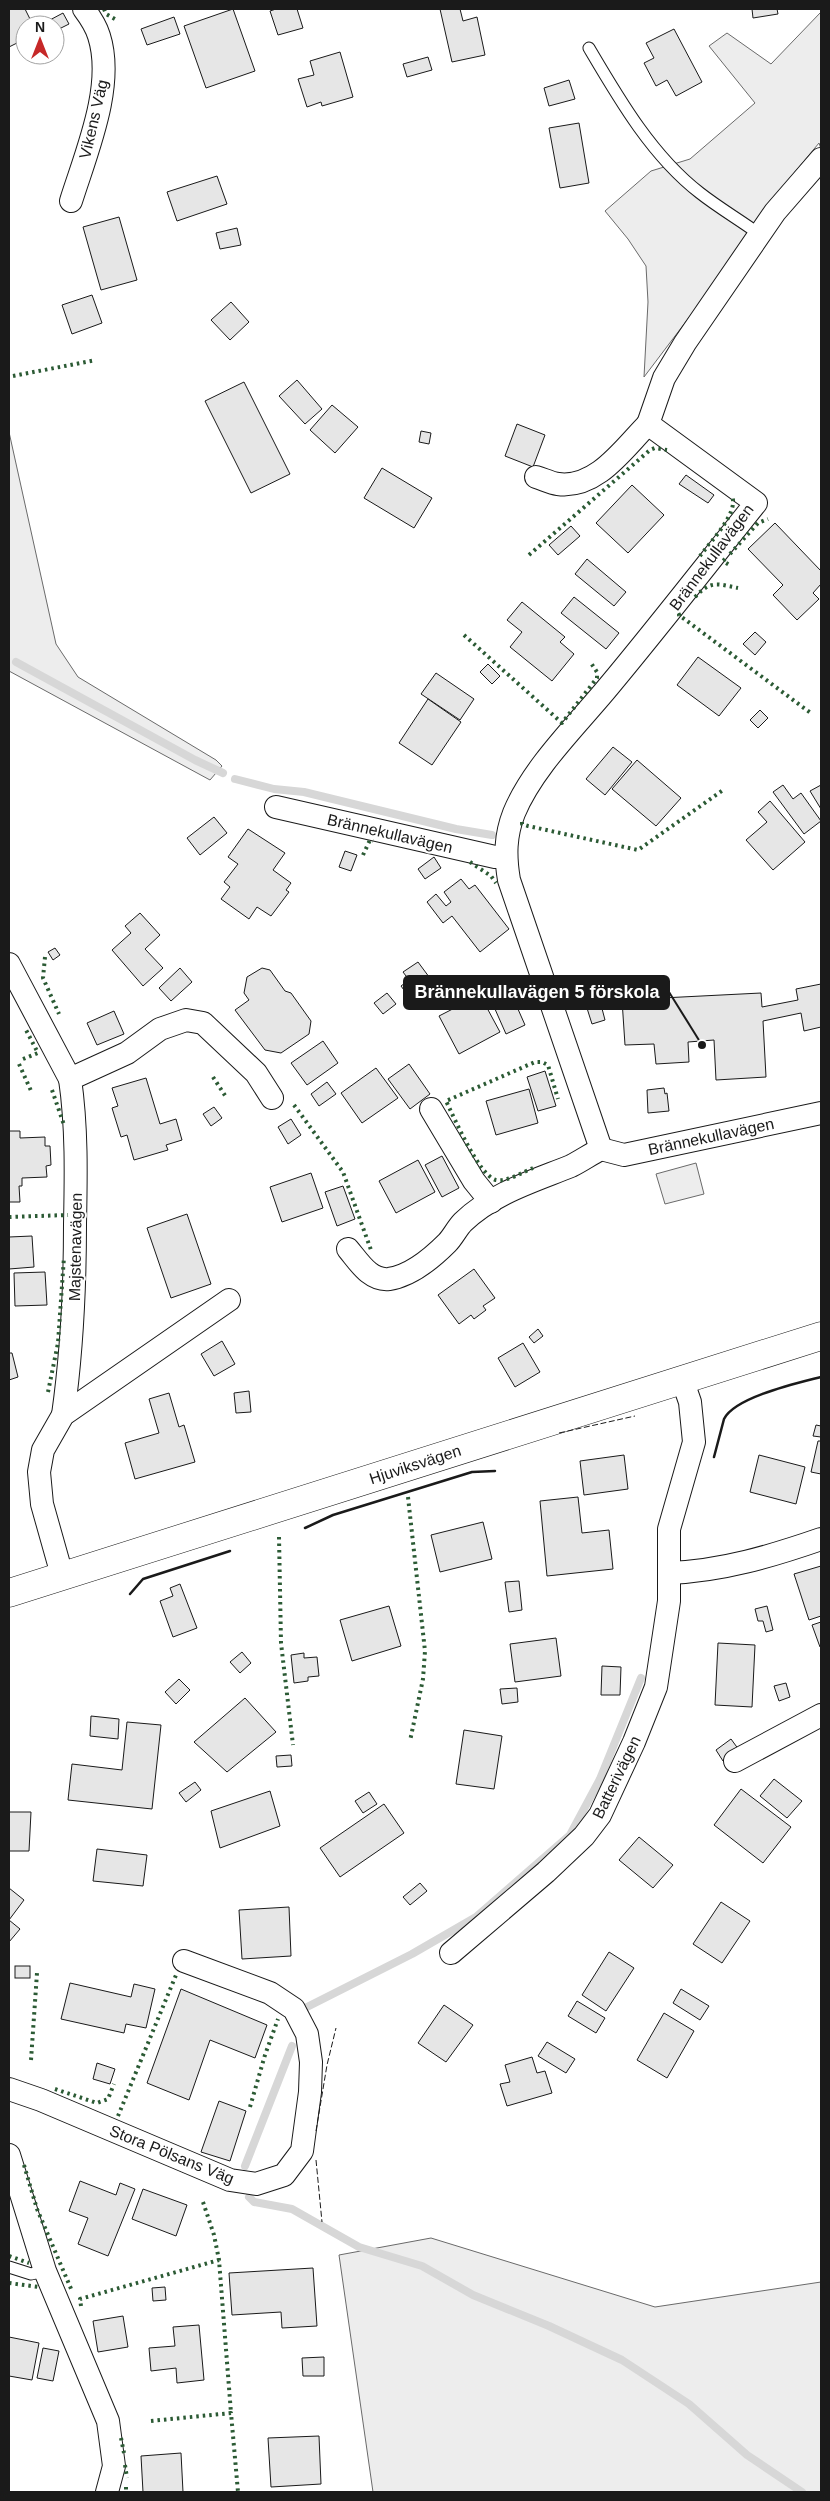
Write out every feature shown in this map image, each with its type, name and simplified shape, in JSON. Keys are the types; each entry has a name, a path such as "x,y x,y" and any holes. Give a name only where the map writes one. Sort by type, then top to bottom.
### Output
{"main road":[{"name":"Hjuviksvägen","path":"9,1594 62,1575 821,1336"}],"street":[{"name":"Vikens Väg","path":"71,201 104,82 99,34 84,9"},
{"path":"536,477 557,484 583,482 596,475 614,459 648,424 664,378 759,234 775,212 821,159"},
{"name":"Brännekullavägen","path":"648,424 756,503 658,628 558,747 529,787 515,812 507,837 505,857 509,880 601,1149 624,1155 821,1113"},
{"name":"Brännekullavägen","path":"276,807 496,857 505,857"},
{"name":"Majstenavägen","path":"9,964 70,1079 74,1106 76,1188 71,1362 63,1415 43,1450 39,1472 42,1504 62,1575"},
{"path":"70,1079 127,1053 160,1029 186,1020 203,1023 256,1073 272,1098"},
{"path":"431,1109 474,1181 491,1202"},
{"path":"348,1249 371,1276 380,1279 391,1279 420,1266 448,1242 463,1222 491,1202 518,1186 573,1165 601,1149"},
{"name":"Majstenavägen","path":"63,1415 229,1300"},
{"name":"Batterivägen","path":"451,1953 546,1872 584,1836 600,1815 634,1742 656,1687 668,1601 668,1546 671,1516 689,1464 694,1442 690,1402 682,1380"},
{"path":"669,1573 710,1569 747,1562 821,1539"},
{"path":"735,1761 821,1715"},
{"name":"Stora Pölsans Väg","path":"9,2089 41,2100 230,2180 256,2184 284,2175 302,2151 310,2092 311,2062 307,2034 294,2009 270,1993 184,1960"},
{"path":"9,2155 44,2271 108,2422 114,2466 107,2492"}],"lane":[{"path":"589,48 650,143 698,192 759,234"},
{"path":"9,2267 31,2274 44,2271"}],"shaded area":[{"path":"821,12 821,149 819,143 765,208 728,266 644,377 648,302 646,266 628,239 605,211 651,171 690,159 755,103 709,46 727,33 771,64"},
{"path":"9,432 56,644 78,677 216,760 222,766 210,780 9,671"},
{"path":"696,1163 704,1194 665,1204 656,1174"},
{"path":"431,2238 655,2307 821,2282 821,2492 373,2492 339,2255"}],"building":[{"path":"9,9 25,9 28,15 15,15 15,44 9,47"},
{"path":"233,9 255,71 206,88 184,26"},
{"path":"276,9 297,9 303,28 278,35 270,11"},
{"path":"440,9 460,9 463,21 477,17 485,55 452,62"},
{"path":"752,9 777,9 778,14 753,18"},
{"path":"65,17 69,24 65,26"},
{"path":"174,17 180,34 147,45 141,29"},
{"path":"674,29 702,82 676,96 667,80 656,86 644,63 654,58 646,43"},
{"path":"340,52 353,97 322,106 321,102 307,107 298,79 314,75 310,61"},
{"path":"428,57 432,70 407,77 403,64"},
{"path":"569,80 575,99 549,106 544,88"},
{"path":"579,123 589,183 560,188 549,128"},
{"path":"217,176 227,204 177,221 167,192"},
{"path":"119,217 137,280 101,290 83,227"},
{"path":"237,228 241,245 220,249 216,233"},
{"path":"92,295 102,323 72,334 62,305"},
{"path":"231,302 249,322 230,340 211,320"},
{"path":"297,380 322,409 305,424 279,396"},
{"path":"244,382 290,474 251,493 205,401"},
{"path":"332,405 358,427 335,453 310,430"},
{"path":"517,424 545,435 533,467 505,456"},
{"path":"421,431 431,433 429,444 419,442"},
{"path":"382,468 432,498 414,528 364,498"},
{"path":"686,475 714,495 708,503 679,484"},
{"path":"632,485 664,515 628,553 596,523"},
{"path":"775,523 821,571 821,584 813,593 819,599 797,620 773,595 783,585 748,549"},
{"path":"571,526 580,536 558,555 549,545"},
{"path":"587,559 626,592 614,606 575,574"},
{"path":"574,597 619,633 606,649 561,613"},
{"path":"522,602 565,637 560,642 574,654 552,681 510,647 522,632 507,620"},
{"path":"755,632 766,642 755,655 743,644"},
{"path":"698,657 741,688 719,716 677,685"},
{"path":"488,664 500,676 492,684 480,672"},
{"path":"436,673 474,699 460,720 421,694"},
{"path":"428,699 461,722 432,765 399,743"},
{"path":"760,710 768,718 758,728 750,720"},
{"path":"613,747 632,762 605,795 586,779"},
{"path":"637,760 681,798 656,826 612,789"},
{"path":"783,785 793,799 801,793 821,821 804,834 773,792"},
{"path":"821,785 821,809 810,791"},
{"path":"770,801 805,842 773,870 746,840 767,822 758,812"},
{"path":"214,817 227,833 200,855 187,838"},
{"path":"248,829 285,853 273,870 291,883 286,890 289,892 271,916 257,907 249,919 221,899 230,887 224,882 238,864 228,857"},
{"path":"345,851 357,855 351,871 339,867"},
{"path":"434,857 441,868 425,879 418,869"},
{"path":"461,879 469,889 475,885 509,929 480,952 452,916 443,923 427,902 436,894 446,906 451,902 444,892"},
{"path":"140,913 160,935 145,949 163,968 143,986 112,950 131,933 125,926"},
{"path":"55,948 60,955 53,960 48,952"},
{"path":"418,962 435,985 412,1001 401,986 409,980 403,972"},
{"path":"180,968 192,982 171,1001 159,988"},
{"path":"262,968 270,970 285,991 291,993 311,1021 309,1034 281,1053 265,1050 235,1010 249,1000 244,993 247,977"},
{"path":"821,984 821,1027 804,1031 801,1013 763,1021 766,1077 716,1080 714,1040 688,1042 689,1062 656,1064 654,1044 625,1045 622,1000 761,993 762,1007 798,1000 796,989"},
{"path":"510,991 525,1025 506,1034 491,1000"},
{"path":"387,993 396,1004 383,1014 374,1003"},
{"path":"480,995 500,1032 459,1054 439,1016"},
{"path":"600,1001 605,1020 592,1024 586,1005"},
{"path":"114,1011 124,1034 97,1045 87,1023"},
{"path":"323,1041 338,1063 307,1085 291,1063"},
{"path":"409,1064 430,1094 410,1109 388,1079"},
{"path":"376,1068 398,1098 362,1123 341,1093"},
{"path":"545,1071 556,1106 538,1111 527,1077"},
{"path":"146,1078 160,1124 176,1119 182,1140 166,1145 168,1150 134,1160 127,1135 121,1137 112,1108 118,1106 112,1088"},
{"path":"327,1082 336,1094 319,1106 311,1094"},
{"path":"664,1088 665,1094 667,1093 669,1111 648,1113 647,1090"},
{"path":"529,1089 538,1123 496,1135 486,1101"},
{"path":"214,1107 222,1118 211,1126 203,1114"},
{"path":"291,1119 301,1135 288,1144 278,1127"},
{"path":"9,1131 20,1131 20,1138 45,1137 45,1146 50,1146 51,1165 46,1166 47,1177 22,1178 22,1186 19,1186 20,1202 9,1202"},
{"path":"442,1156 459,1188 442,1197 425,1165"},
{"path":"418,1160 435,1192 396,1213 379,1181"},
{"path":"311,1173 323,1208 282,1222 270,1187"},
{"path":"343,1186 355,1219 337,1226 325,1192"},
{"path":"187,1214 211,1284 171,1298 147,1228"},
{"path":"32,1236 34,1267 9,1269 9,1237"},
{"path":"474,1269 495,1298 483,1306 486,1310 474,1319 471,1315 459,1324 438,1295"},
{"path":"45,1272 47,1305 15,1306 14,1273"},
{"path":"538,1329 543,1336 534,1343 529,1337"},
{"path":"222,1341 235,1364 214,1376 201,1354"},
{"path":"523,1343 540,1372 515,1387 498,1358"},
{"path":"9,1353 12,1353 18,1377 9,1380"},
{"path":"249,1391 251,1412 236,1413 234,1393"},
{"path":"169,1393 179,1427 184,1425 195,1462 135,1479 125,1443 159,1433 149,1399"},
{"path":"816,1425 821,1426 821,1437 813,1436"},
{"path":"818,1441 821,1441 821,1474 811,1472"},
{"path":"624,1455 628,1489 584,1495 580,1461"},
{"path":"759,1455 805,1467 796,1504 750,1492"},
{"path":"578,1497 582,1533 609,1530 613,1569 547,1576 540,1501"},
{"path":"483,1522 492,1559 440,1572 431,1535"},
{"path":"821,1566 821,1616 809,1620 794,1574"},
{"path":"519,1581 522,1610 509,1612 505,1582"},
{"path":"180,1584 197,1628 173,1637 160,1601 173,1596 170,1588"},
{"path":"389,1606 401,1646 352,1661 340,1620"},
{"path":"767,1606 773,1630 766,1632 763,1621 758,1621 755,1609"},
{"path":"821,1622 821,1647 820,1647 812,1625"},
{"path":"556,1638 561,1676 515,1682 510,1644"},
{"path":"718,1643 755,1645 752,1707 715,1705"},
{"path":"242,1652 251,1663 240,1673 230,1662"},
{"path":"304,1653 304,1658 317,1657 319,1676 308,1677 308,1681 294,1683 291,1655"},
{"path":"602,1666 621,1667 620,1695 601,1695"},
{"path":"179,1679 190,1690 176,1704 165,1692"},
{"path":"786,1683 790,1697 779,1701 774,1686"},
{"path":"517,1688 518,1702 502,1704 500,1689"},
{"path":"245,1698 276,1732 227,1772 194,1742"},
{"path":"91,1716 119,1719 118,1739 90,1736"},
{"path":"127,1722 161,1725 152,1809 68,1800 72,1764 122,1770"},
{"path":"464,1730 502,1736 494,1789 456,1784"},
{"path":"731,1739 739,1750 723,1761 716,1750"},
{"path":"291,1755 292,1766 277,1767 276,1756"},
{"path":"774,1779 802,1801 787,1818 760,1796"},
{"path":"195,1782 201,1790 186,1802 179,1793"},
{"path":"741,1789 791,1827 763,1863 714,1825"},
{"path":"270,1791 280,1826 220,1848 211,1811"},
{"path":"369,1792 377,1804 363,1813 355,1801"},
{"path":"384,1804 404,1833 340,1877 320,1848"},
{"path":"9,1812 31,1812 29,1851 9,1851"},
{"path":"639,1837 673,1865 653,1888 619,1860"},
{"path":"97,1849 147,1855 143,1886 93,1881"},
{"path":"420,1883 427,1891 410,1905 403,1897"},
{"path":"9,1888 24,1900 9,1920"},
{"path":"721,1902 750,1921 722,1963 693,1944"},
{"path":"289,1907 291,1956 242,1959 239,1910"},
{"path":"9,1920 20,1929 9,1942"},
{"path":"609,1952 634,1968 606,2011 582,1995"},
{"path":"15,1966 30,1966 30,1978 15,1978"},
{"path":"70,1983 131,1997 134,1984 155,1989 146,2028 126,2024 124,2033 61,2019"},
{"path":"181,1989 267,2025 255,2058 210,2040 189,2100 147,2083"},
{"path":"681,1989 709,2006 700,2020 673,2003"},
{"path":"577,2001 605,2018 596,2033 568,2016"},
{"path":"444,2005 473,2025 446,2062 418,2043"},
{"path":"664,2013 694,2031 667,2078 637,2060"},
{"path":"547,2042 575,2059 566,2073 538,2056"},
{"path":"532,2057 537,2073 545,2071 552,2093 507,2106 500,2084 510,2082 505,2065"},
{"path":"97,2063 115,2069 110,2084 93,2079"},
{"path":"219,2101 246,2111 230,2161 201,2152"},
{"path":"80,2181 116,2195 120,2183 135,2189 108,2256 78,2244 88,2218 69,2211"},
{"path":"143,2189 187,2205 176,2236 132,2219"},
{"path":"313,2268 317,2326 282,2328 281,2312 232,2315 229,2273"},
{"path":"165,2287 166,2300 153,2301 152,2288"},
{"path":"123,2316 128,2347 98,2352 93,2321"},
{"path":"199,2325 204,2380 177,2383 176,2368 151,2371 149,2348 175,2346 173,2327"},
{"path":"9,2337 39,2343 32,2380 9,2376"},
{"path":"43,2348 59,2351 53,2381 37,2378"},
{"path":"324,2357 324,2376 303,2376 302,2358"},
{"path":"319,2436 321,2484 271,2487 268,2438"},
{"path":"181,2453 183,2492 143,2492 141,2456"}],"waterway":[{"path":"16,662 195,760 223,773"},
{"path":"235,779 274,789 304,792 456,829 492,835"},
{"path":"307,2007 412,1954 476,1917 570,1835 600,1779 641,1678"},
{"path":"245,2166 292,2046"},
{"path":"249,2197 254,2202 292,2209 359,2247 422,2266 473,2295 549,2326 622,2360 689,2404 747,2455 802,2492"}],"hedge":[{"path":"104,9 106,14 115,19"},
{"path":"13,376 96,360"},
{"path":"529,555 650,450 655,448 667,450"},
{"path":"700,556 728,519 733,503 732,496"},
{"path":"730,554 758,523 768,519"},
{"path":"725,559 723,561 731,566"},
{"path":"695,597 710,586 725,585 738,588"},
{"path":"681,614 679,615 812,714"},
{"path":"464,635 562,723 597,678 597,672 591,663"},
{"path":"522,822 522,824 528,826 638,850 723,790"},
{"path":"363,855 370,840 373,841"},
{"path":"470,862 491,876 496,883"},
{"path":"45,957 43,978 59,1014"},
{"path":"23,1059 38,1053 25,1028"},
{"path":"533,1168 505,1180 496,1180 489,1176 468,1145 446,1101 535,1062 542,1062 548,1065 558,1099"},
{"path":"19,1064 32,1093"},
{"path":"213,1077 226,1097"},
{"path":"52,1090 64,1125"},
{"path":"294,1105 343,1172 371,1250"},
{"path":"9,1217 68,1215"},
{"path":"48,1392 58,1343 64,1257"},
{"path":"408,1497 425,1651 423,1679 410,1741"},
{"path":"279,1537 281,1643 293,1745"},
{"path":"31,2060 37,1973"},
{"path":"118,2116 176,1975"},
{"path":"250,2107 278,2019"},
{"path":"55,2089 97,2103 108,2099 114,2084"},
{"path":"24,2165 37,2209 72,2291"},
{"path":"203,2202 214,2235 219,2260"},
{"path":"9,2256 29,2263"},
{"path":"81,2306 80,2299 219,2260 231,2413"},
{"path":"9,2283 39,2287 40,2289"},
{"path":"151,2421 231,2413 238,2492"},
{"path":"121,2438 124,2453"},
{"path":"125,2465 127,2478"},
{"path":"126,2487 126,2492"}],"fence":[{"path":"559,1433 635,1416"},
{"path":"316,2131 327,2065 336,2028"},
{"path":"316,2160 322,2222"}],"wall":[{"path":"714,1457 724,1419 730,1411 768,1392 821,1377"},
{"path":"305,1528 333,1515 472,1472 495,1471"},
{"path":"130,1594 143,1579 230,1551"}],"place":[{"name":"Brännekullavägen 5 förskola","path":"702,1045"}]}
